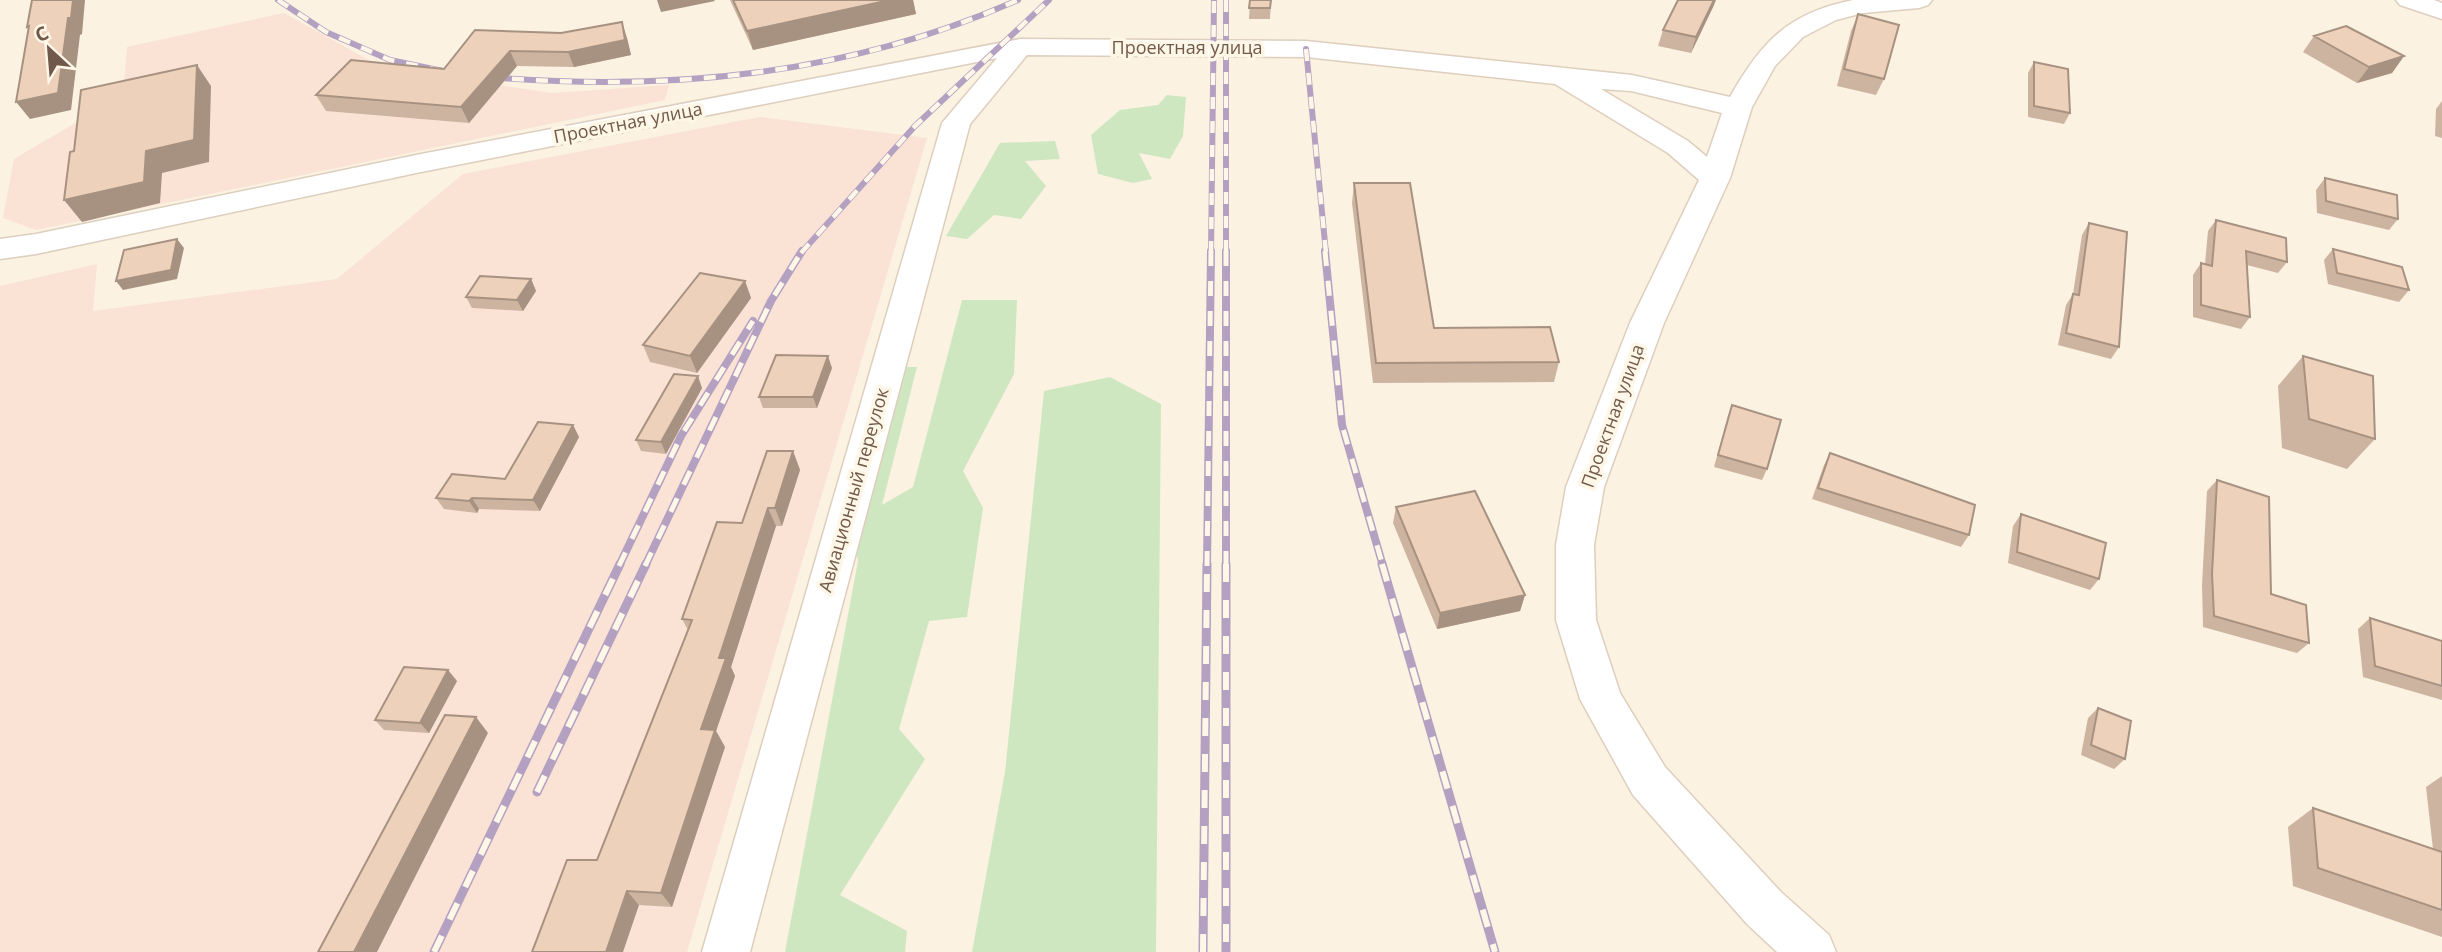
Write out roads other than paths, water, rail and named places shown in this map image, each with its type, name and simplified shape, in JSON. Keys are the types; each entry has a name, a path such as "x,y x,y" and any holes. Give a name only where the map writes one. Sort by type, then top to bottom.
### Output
{"street":[{"path":"1715,178 1738,107 1778,45 1824,6 1919,0"},
{"path":"2409,0 2442,11"},
{"name":"Проектная улица","path":"0,249 36,244 939,59 1020,47 1306,50 1562,77 1678,147 1715,178 1647,323 1585,487 1575,545 1576,620 1601,699 1649,781 1764,908 1812,952"},
{"name":"Авиационный переулок","path":"726,952 956,123 1020,47"},
{"path":"1562,77 1632,83 1709,103 1738,107"}],"railway":[{"path":"278,0 326,32 390,60 443,71"},
{"path":"488,77 625,82 758,72 889,46 1018,0"},
{"path":"801,253 915,126 1049,0"},
{"path":"1211,253 1214,0"},
{"path":"1226,0 1226,952"},
{"path":"1306,49 1326,253"},
{"path":"645,566 771,301 802,251"},
{"path":"1207,566 1211,251"},
{"path":"1325,251 1342,425 1383,566"},
{"path":"619,566 681,436 753,321"},
{"path":"434,952 620,564"},
{"path":"537,792 646,564"},
{"path":"1203,952 1207,564"},
{"path":"1382,564 1495,952"}]}
